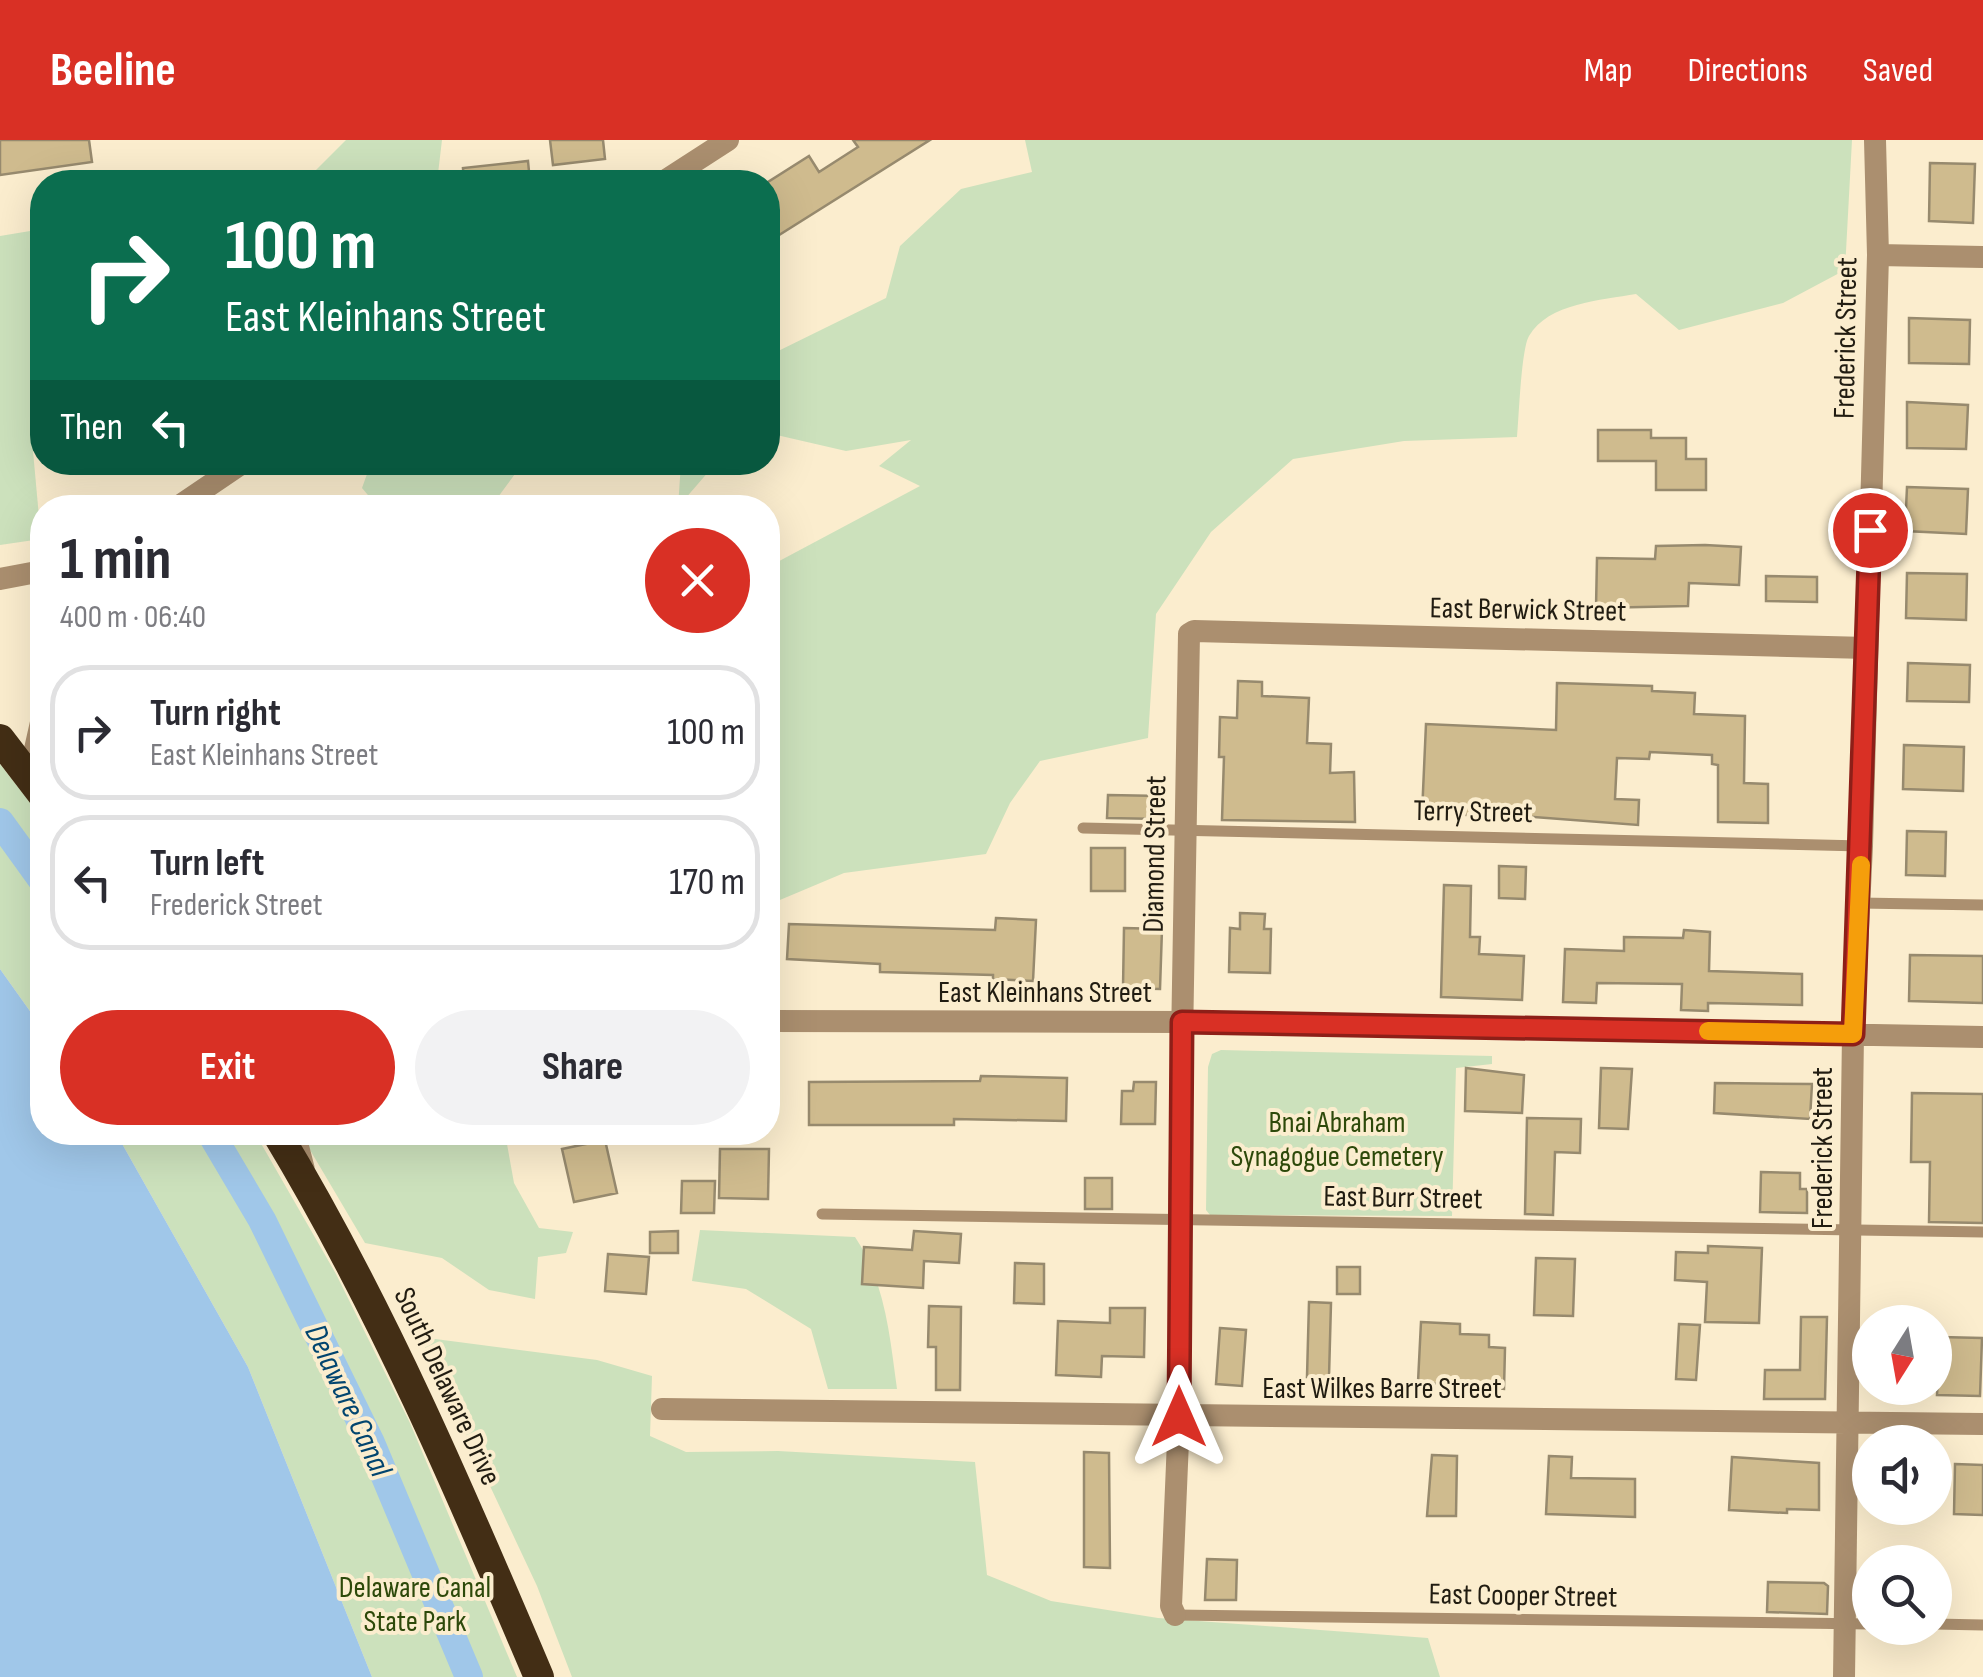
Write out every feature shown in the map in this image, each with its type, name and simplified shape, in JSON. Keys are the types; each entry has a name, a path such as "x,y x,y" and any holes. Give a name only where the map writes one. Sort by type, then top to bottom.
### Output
{"highway":[{"path":"0,739 30,777"},
{"name":"South Delaware Drive","path":"284,1145 316,1200 422,1408 540,1677"}],"street":[{"name":"Frederick Street","path":"1844,1677 1853,1034 1878,255 1874,140"},
{"path":"679,170 711,144"},
{"path":"1878,255 1983,257"},
{"path":"195,495 225,475"},
{"path":"0,579 30,573"},
{"name":"East Berwick Street","path":"1188,634 1194,631 1867,648"},
{"name":"Diamond Street","path":"1175,1615 1171,1606 1179,1417 1178,1218 1188,634"},
{"name":"East Kleinhans Street","path":"780,1021 1182,1022 1983,1037"},
{"name":"East Wilkes Barre Street","path":"662,1410 1983,1424"}],"lane":[{"name":"Terry Street","path":"1083,828 1862,846"},
{"path":"1859,903 1983,905"},
{"path":"303,1145 316,1200"},
{"name":"East Burr Street","path":"822,1214 1983,1232"},
{"name":"East Cooper Street","path":"1175,1615 1852,1623"},
{"path":"1952,1624 1983,1625"}],"green space":[{"path":"346,140 442,140 438,170 316,170"},
{"path":"1025,140 1852,140 1845,270 1783,303 1679,330 1636,294 1562,310 1538,325 1526,344 1517,437 1404,441 1293,459 1211,532 1156,614 1148,738 1040,761 1010,803 986,854 844,873 780,900 780,561 920,486 879,466 911,440 846,451 780,436 780,350 886,298 900,246 961,189 1032,172"},
{"path":"30,231 30,475 35,475 37,495 30,495 30,541 0,545 0,236"},
{"path":"366,475 514,475 500,495 368,495 362,488"},
{"path":"680,475 706,475 688,495 679,495"},
{"path":"0,764 30,803 30,1011 0,969"},
{"name":"Bnai Abraham Synagogue Cemetery","path":"1221,1050 1492,1056 1492,1064 1456,1068 1452,1216 1210,1215 1206,1210 1208,1067 1212,1054"},
{"name":"Delaware Canal State Park","path":"123,1145 262,1145 336,1274 410,1423 517,1677 372,1677 248,1367"},
{"path":"307,1145 507,1145 514,1183 539,1228 573,1232 566,1253 538,1257 535,1299 489,1290 442,1258 365,1243"},
{"path":"700,1230 855,1237 880,1291 897,1389 828,1389 811,1329 746,1289 692,1281"},
{"path":"420,1337 597,1360 652,1376 650,1436 686,1452 778,1451 975,1462 987,1575 1051,1601 1158,1618 1428,1638 1440,1677 572,1677 537,1586"}],"water":[{"path":"0,969 30,1011 30,1145 123,1145 248,1367 372,1677 0,1677"}],"building":[{"path":"0,140 89,140 92,162 0,175"},
{"path":"550,140 603,140 605,159 553,165"},
{"path":"853,140 930,140 780,234 780,174 809,156 819,172 858,147"},
{"path":"528,161 529,170 463,170"},
{"path":"1930,163 1975,164 1973,223 1929,221"},
{"path":"1909,318 1970,320 1969,364 1909,363"},
{"path":"1907,402 1968,405 1966,449 1907,448"},
{"path":"1598,430 1651,430 1651,438 1686,438 1686,459 1706,459 1706,490 1656,490 1656,461 1598,461"},
{"path":"1907,487 1968,489 1966,534 1905,531"},
{"path":"1656,546 1741,547 1739,585 1689,583 1688,606 1596,608 1597,558 1655,559"},
{"path":"1907,573 1967,574 1966,620 1906,618"},
{"path":"1766,576 1817,577 1817,602 1766,601"},
{"path":"1908,663 1970,665 1969,702 1907,701"},
{"path":"1238,681 1262,682 1262,696 1309,698 1307,743 1331,744 1330,773 1354,772 1355,822 1222,820 1224,757 1219,757 1220,717 1237,718"},
{"path":"1557,683 1652,686 1652,691 1695,693 1694,714 1745,716 1744,783 1768,784 1768,823 1718,822 1718,765 1712,764 1712,755 1650,752 1649,759 1617,758 1615,799 1639,800 1638,825 1521,816 1422,814 1426,724 1556,730"},
{"path":"1904,745 1964,747 1963,791 1903,789"},
{"path":"1108,795 1161,796 1161,819 1107,818"},
{"path":"1907,831 1946,832 1945,876 1906,875"},
{"path":"1091,848 1125,848 1125,891 1091,891"},
{"path":"1499,866 1526,867 1525,899 1499,898"},
{"path":"1444,885 1471,886 1470,937 1480,937 1479,954 1524,956 1522,1000 1441,997"},
{"path":"1240,913 1265,914 1264,929 1271,929 1270,973 1229,972 1230,928 1240,929"},
{"path":"996,918 1036,920 1033,981 993,979 993,975 880,972 880,964 787,959 789,924 995,930"},
{"path":"1124,928 1162,929 1160,989 1123,988"},
{"path":"1684,930 1710,932 1709,971 1802,974 1802,1005 1708,1003 1708,1011 1681,1010 1682,984 1597,983 1596,1003 1563,1002 1565,949 1624,951 1624,937 1683,938"},
{"path":"1910,955 1983,956 1983,1003 1909,1001"},
{"path":"1466,1068 1524,1075 1522,1113 1465,1111"},
{"path":"1601,1068 1632,1069 1628,1129 1599,1128"},
{"path":"981,1076 1067,1078 1066,1121 954,1119 954,1125 809,1125 809,1082 980,1081"},
{"path":"1134,1082 1156,1082 1155,1124 1121,1124 1122,1091 1133,1091"},
{"path":"1715,1083 1812,1084 1810,1119 1714,1113"},
{"path":"1912,1093 1983,1094 1983,1223 1929,1222 1930,1162 1911,1162"},
{"path":"1527,1118 1581,1119 1580,1153 1555,1152 1553,1215 1525,1214"},
{"path":"606,1145 617,1193 574,1202 562,1149"},
{"path":"720,1149 769,1149 768,1199 719,1198"},
{"path":"1761,1172 1800,1173 1800,1189 1807,1189 1807,1213 1760,1212"},
{"path":"1085,1178 1112,1178 1112,1209 1085,1209"},
{"path":"682,1181 715,1181 714,1213 681,1213"},
{"path":"678,1231 678,1253 650,1253 650,1232"},
{"path":"914,1231 961,1234 959,1263 924,1261 923,1288 862,1284 864,1247 912,1250"},
{"path":"1708,1246 1762,1248 1759,1323 1705,1322 1707,1282 1675,1280 1676,1252 1708,1253"},
{"path":"608,1254 649,1257 646,1294 605,1291"},
{"path":"1536,1258 1575,1259 1573,1316 1534,1315"},
{"path":"1015,1263 1044,1264 1044,1304 1014,1303"},
{"path":"1337,1267 1360,1267 1360,1294 1337,1294"},
{"path":"1309,1302 1331,1303 1329,1377 1307,1377"},
{"path":"929,1306 961,1307 960,1390 936,1390 936,1347 928,1347"},
{"path":"1110,1308 1145,1308 1144,1357 1102,1356 1101,1377 1056,1375 1058,1321 1110,1323"},
{"path":"1801,1317 1827,1317 1825,1399 1764,1399 1765,1370 1800,1370"},
{"path":"1421,1322 1460,1324 1460,1334 1489,1335 1489,1347 1505,1348 1504,1389 1418,1382"},
{"path":"1679,1324 1700,1325 1696,1380 1676,1379"},
{"path":"1220,1328 1246,1330 1242,1386 1216,1384"},
{"path":"1952,1337 1982,1338 1980,1396 1952,1395"},
{"path":"1084,1452 1109,1453 1110,1568 1084,1567"},
{"path":"1432,1455 1457,1456 1456,1516 1427,1516"},
{"path":"1549,1456 1572,1457 1571,1478 1635,1479 1635,1517 1546,1514"},
{"path":"1732,1457 1819,1463 1819,1510 1729,1510"},
{"path":"1955,1464 1983,1465 1983,1515 1954,1514"},
{"path":"1207,1559 1237,1560 1236,1600 1205,1600"},
{"path":"1768,1582 1824,1583 1828,1586 1827,1614 1767,1612"}],"waterway":[{"name":"Delaware Canal","path":"0,822 30,863"},
{"name":"Delaware Canal","path":"218,1145 262,1220 371,1443 469,1677"}],"slow traffic":[{"path":"1708,1031 1853,1034 1861,865"}],"route":[{"path":"1179,1417 1182,1022 1853,1034 1870,530"}]}
